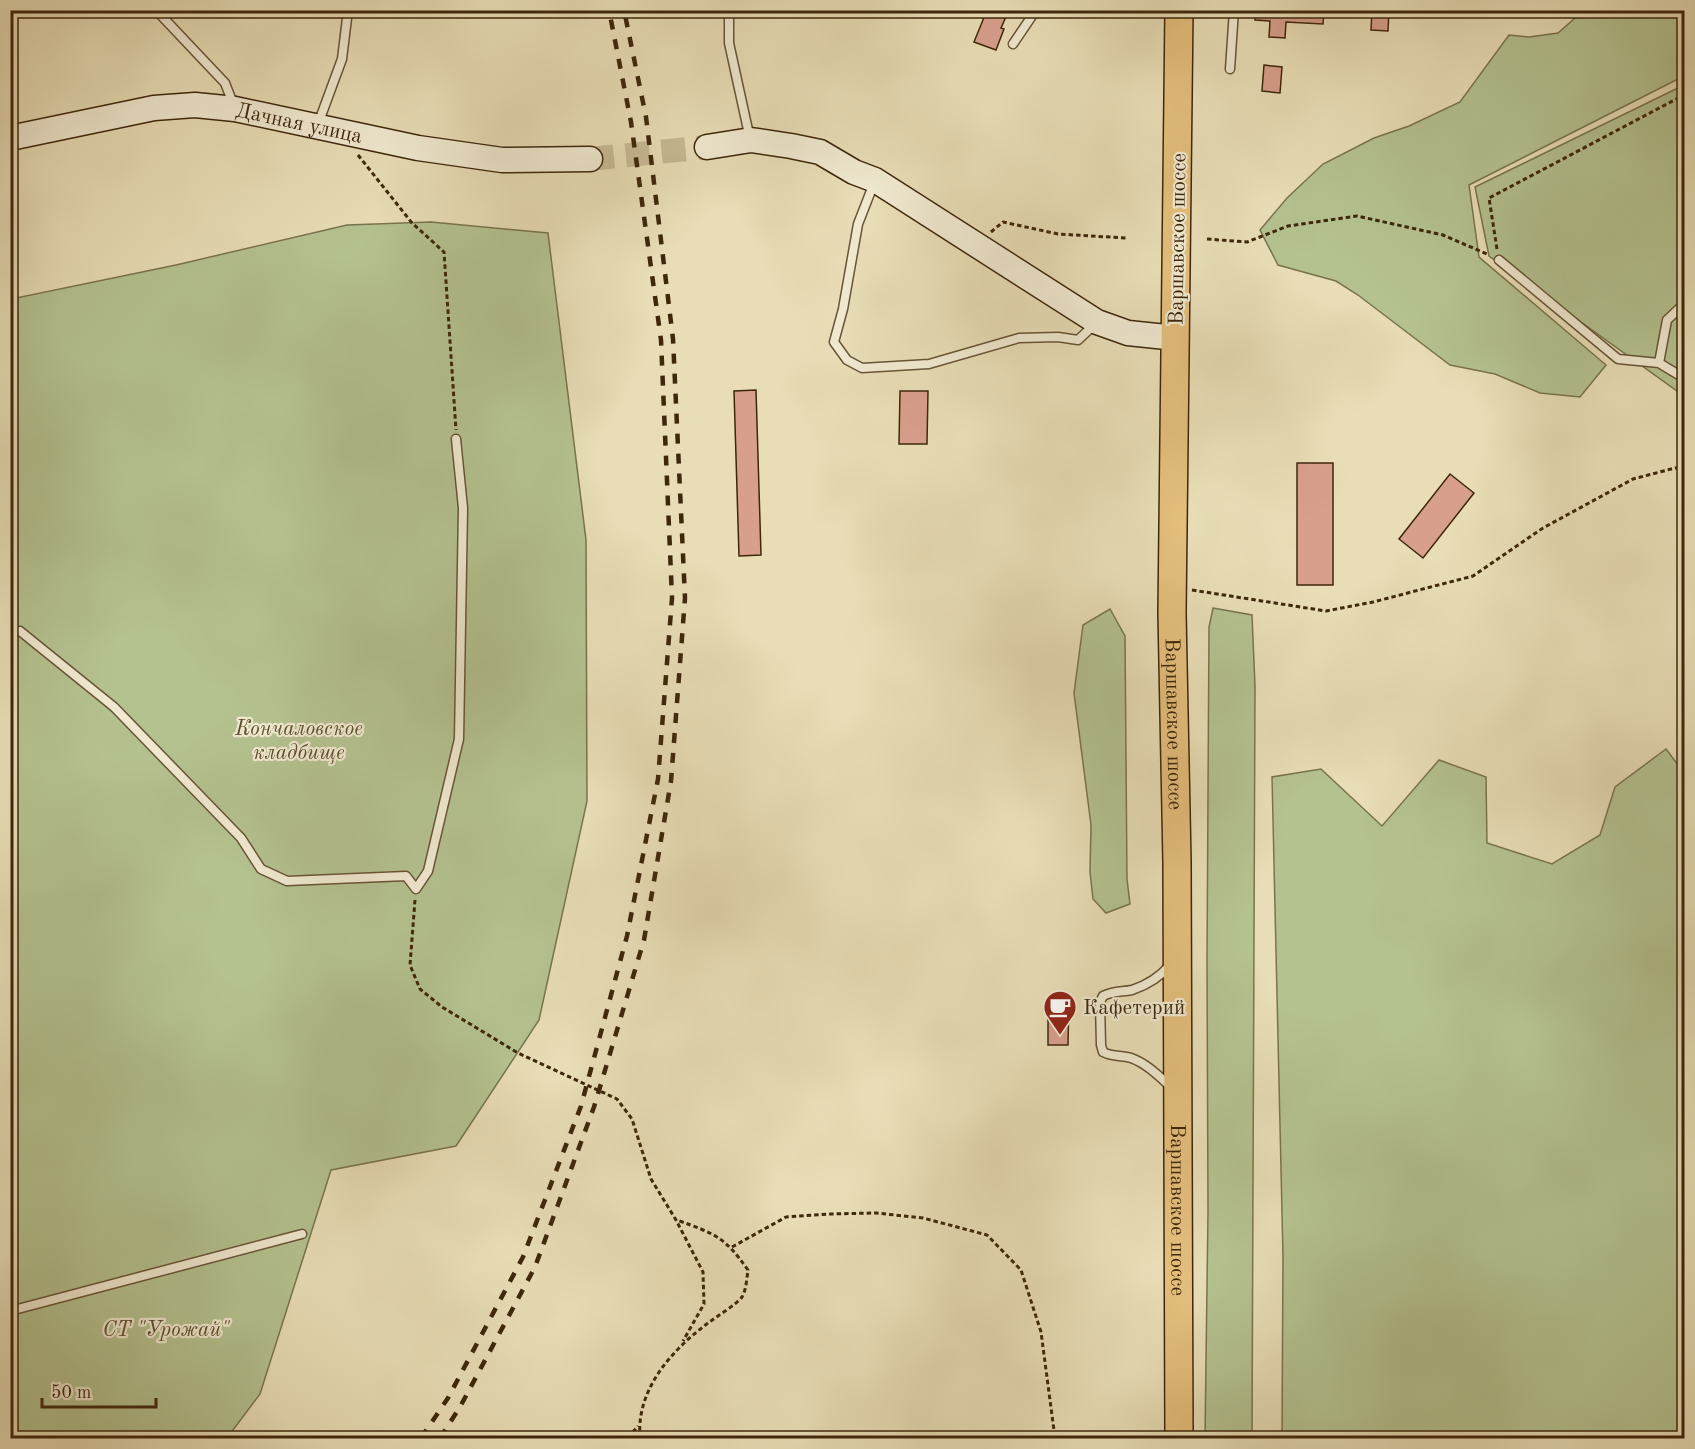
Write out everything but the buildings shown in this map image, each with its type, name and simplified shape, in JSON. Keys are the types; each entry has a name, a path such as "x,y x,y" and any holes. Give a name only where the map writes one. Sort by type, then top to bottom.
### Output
{"main road":[{"name":"Варшавское шоссе","path":"1179,10 1172,587 1178,956 1179,1438"}],"street":[{"name":"Дачная улица","path":"10,138 154,108 195,105 235,109 418,148 502,160 590,159"},
{"path":"707,147 751,140 820,152 836,159 854,172 875,180 1097,322 1128,333 1176,338"}],"lane":[{"path":"156,10 225,83 235,109"},
{"path":"328,130 342,59 348,10"},
{"path":"729,10 729,43 751,140"},
{"path":"1013,44 1036,10"},
{"path":"1230,69 1234,10"},
{"path":"875,180 858,224 843,309 834,342 847,360 862,368 929,364 1019,338 1058,337 1078,340 1097,322"},
{"path":"1499,260 1618,359 1659,363 1684,378"},
{"path":"1659,363 1667,320 1684,304"},
{"path":"10,633 20,631 114,707 241,838 261,869 287,880 406,876 416,889 428,871 459,739 463,508 456,439"},
{"path":"1178,956 1151,982 1131,990 1110,992 1103,996 1100,1002 1103,1052 1131,1058 1150,1069 1178,1094"},
{"path":"10,1311 302,1234"}],"path":[{"path":"1499,260 1489,198 1684,95"},
{"path":"328,130 412,223 444,252 456,439"},
{"path":"1207,239 1247,242 1288,226 1358,216 1443,235 1499,260"},
{"path":"977,244 1003,222 1058,234 1125,238"},
{"path":"1172,587 1326,611 1373,602 1473,576 1543,528 1633,479 1675,468 1684,468"},
{"path":"416,889 410,965 420,989 442,1007 518,1053 617,1100 632,1119 651,1179 676,1220 703,1272 704,1304 683,1341 661,1368 643,1405 639,1425 640,1438"},
{"path":"732,1247 786,1217 828,1214 876,1213 922,1218 987,1235 1021,1270 1041,1332 1055,1438"},
{"path":"676,1220 713,1233 732,1247 748,1270 742,1296 683,1341"},
{"path":"628,1438 639,1425"}],"green space":[{"path":"1583,11 1684,11 1684,76 1469,185 1479,257 1606,365 1580,397 1540,393 1495,374 1450,365 1336,281 1278,265 1260,230 1287,198 1323,164 1374,138 1409,126 1460,102 1509,35 1529,37 1558,33"},
{"path":"1684,85 1684,396 1489,256 1475,187"},
{"name":"Кончаловское кладбище","path":"431,222 548,233 586,540 587,801 539,1020 456,1146 331,1170 260,1394 227,1438 11,1438 11,299 176,265 347,225"},
{"path":"1213,608 1252,615 1255,686 1252,1438 1205,1438 1208,1211 1209,627"},
{"path":"1110,609 1125,636 1127,879 1130,904 1106,913 1093,899 1090,872 1091,825 1074,693 1083,625"},
{"path":"1666,749 1684,773 1684,1438 1282,1438 1283,1256 1272,777 1321,769 1382,826 1439,760 1486,777 1487,843 1552,864 1600,835 1615,787"}],"tunnel":[{"path":"590,159 707,147"}],"railway":[{"path":"421,1438 448,1398 523,1257 581,1106 627,936 658,779 672,598 661,340 631,122 609,10"},
{"path":"440,1438 460,1407 535,1267 594,1107 644,940 671,781 685,598 673,339 646,117 624,10"}],"place":[{"name":"Кафетерий","path":"1060,1036"}],"park label":[{"name":"СТ \"Урожай\"","path":"166,1329"}]}
